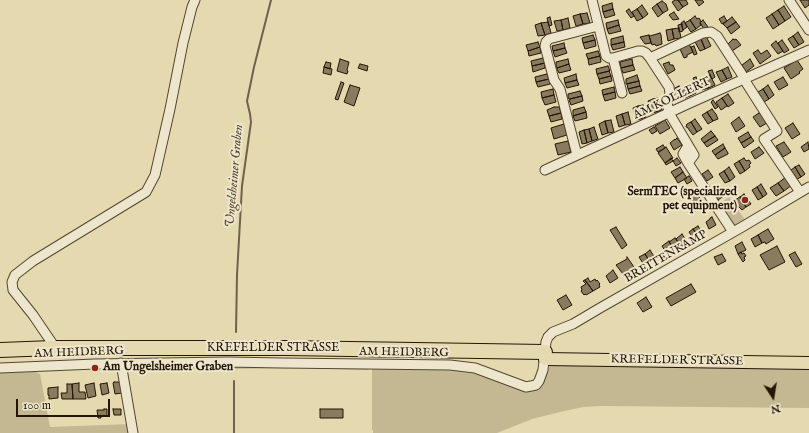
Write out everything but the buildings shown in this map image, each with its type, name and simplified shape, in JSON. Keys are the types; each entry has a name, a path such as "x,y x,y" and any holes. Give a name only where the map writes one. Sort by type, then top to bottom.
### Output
{"highway":[{"name":"KREFELDER STRASSE","path":"0,350 53,348 285,348 545,356"},
{"name":"KREFELDER STRASSE","path":"0,358 125,354 545,356"}],"main road":[{"name":"KREFELDER STRASSE","path":"545,356 809,356"},
{"name":"KREFELDER STRASSE","path":"545,356 809,363"}],"street":[{"path":"53,348 52,342 13,290 13,278 33,261 146,192 155,174 183,43 195,0"},
{"path":"592,0 606,56 613,58 638,51 646,53 669,88 670,93 667,102 669,113 694,155 688,163 732,232"},
{"path":"789,0 809,30"},
{"path":"577,155 560,89 554,80 545,46 549,39 598,26"},
{"path":"650,58 703,33 711,32 717,36 777,131 764,139 800,192"},
{"name":"AM KOLLERT","path":"545,170 809,50"},
{"path":"613,58 622,93"},
{"name":"BREITENKAMP","path":"545,356 546,342 548,337 553,332 573,324 809,187"},
{"name":"AM HEIDBERG","path":"0,368 121,363 228,362 450,365 475,368 526,387 536,385 539,381 543,370 545,356"},
{"path":"121,363 133,433"}],"shaded area":[{"path":"729,197 745,220 736,225 732,225 719,204"},
{"path":"235,365 367,367 368,370 301,368 235,369"},
{"path":"551,365 809,367 809,408 583,407 532,419 497,433 373,433 372,367 466,369 526,391 533,390 542,385"},
{"path":"129,366 223,366 226,369 125,370"},
{"path":"32,370 40,374 50,427 131,424 132,433 0,433 0,372"}],"waterway":[{"name":"Ungelsheimer Graben","path":"236,332 237,275 242,186 251,122 247,101 271,0"},
{"name":"Ungelsheimer Graben","path":"234,381 234,433"}],"place":[{"name":"SermTEC (specialized pet equipment)","path":"745,200"},
{"name":"Am Ungelsheimer Graben","path":"95,368"}]}
